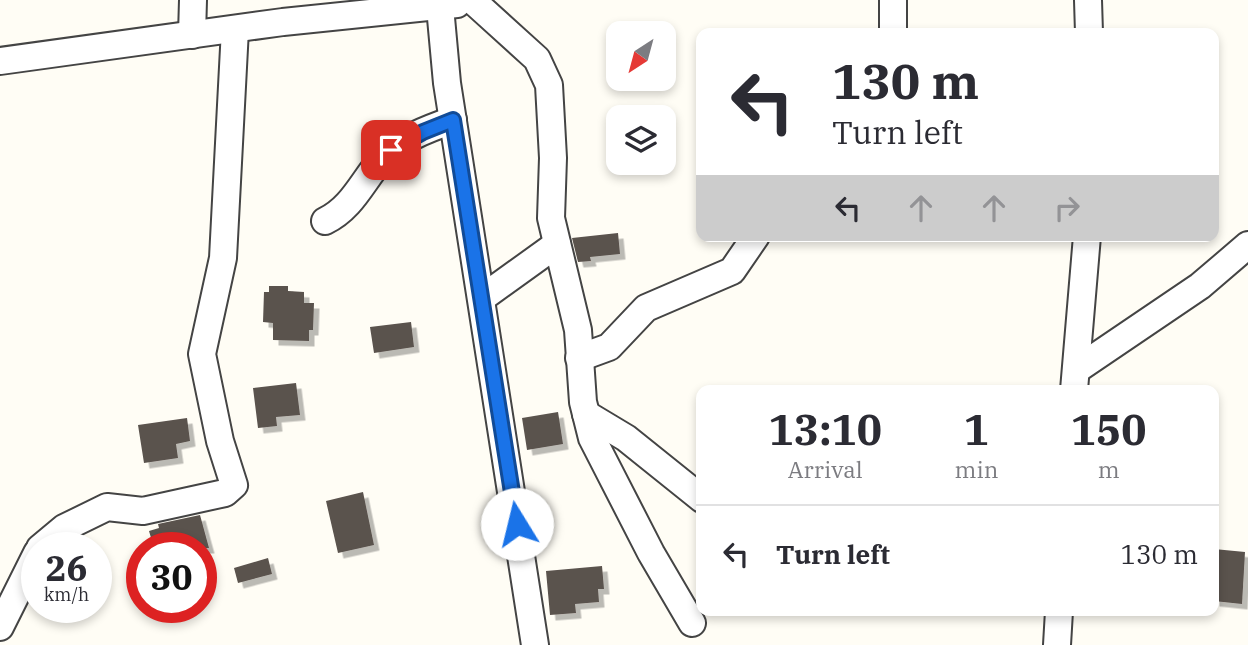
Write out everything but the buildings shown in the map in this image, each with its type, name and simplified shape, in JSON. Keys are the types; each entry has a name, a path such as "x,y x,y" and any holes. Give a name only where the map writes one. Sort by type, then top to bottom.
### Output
{"street":[{"path":"192,35 193,0"},
{"path":"892,0 893,28"},
{"path":"1088,0 1089,28"},
{"path":"0,61 235,29 477,1 537,59 549,85 551,218 578,330 586,414 602,461 692,623"},
{"path":"440,7 453,120 535,645"},
{"path":"59,532 107,507 150,510 225,493 234,485 212,407 202,354 223,258 235,29"},
{"path":"326,221 340,214 391,150 423,132 453,120"},
{"path":"579,358 608,347 646,308 732,271 751,242"},
{"path":"1075,380 1086,242"},
{"path":"482,298 556,244"},
{"path":"1075,380 1248,246"},
{"path":"586,414 626,438 696,494"},
{"path":"0,627 21,585"},
{"path":"1057,645 1059,616"}],"route":[{"path":"391,150 423,132 453,120 517,524"}]}
